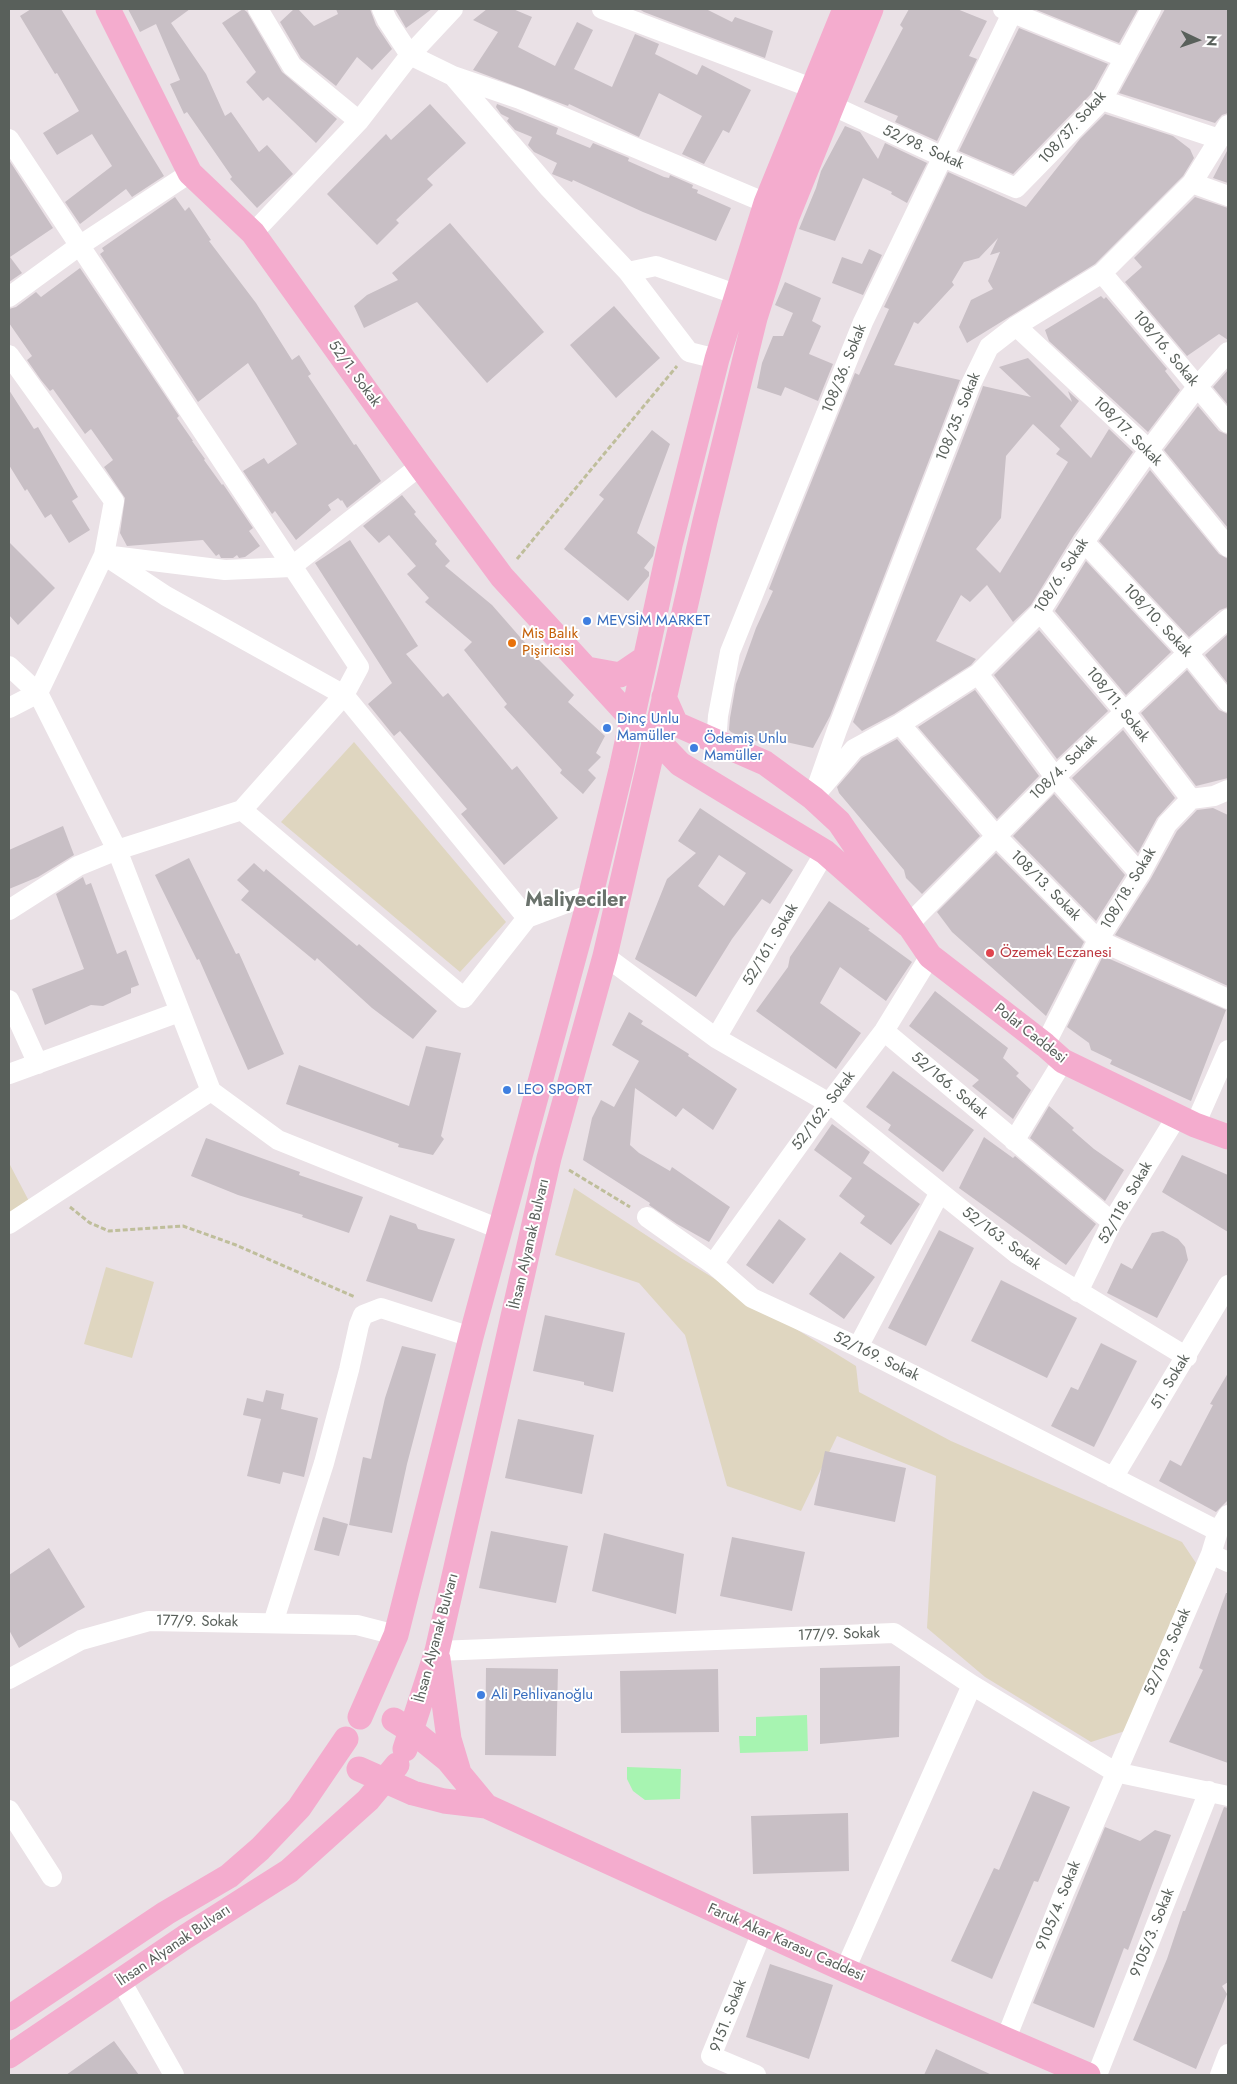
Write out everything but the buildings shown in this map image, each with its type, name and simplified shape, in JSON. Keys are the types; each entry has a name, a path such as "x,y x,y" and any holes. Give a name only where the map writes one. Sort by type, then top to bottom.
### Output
{"main road":[{"name":"52/1. Sokak","path":"108,9 190,173 253,233 502,577 587,669 654,728"},
{"name":"İhsan Alyanak Bulvarı","path":"9,2056 289,1871 371,1796 398,1749 437,1651 549,1158 605,956 647,775 654,728 645,658 670,545 717,359 766,203 845,9"},
{"path":"831,105 871,9"},
{"name":"Polat Caddesi","path":"654,728 664,697 755,318 786,217 831,105"},
{"path":"587,669 620,675 645,658"},
{"name":"İhsan Alyanak Bulvarı","path":"360,1717 396,1635 472,1337 591,894 625,752 654,728"},
{"name":"Polat Caddesi","path":"654,728 716,743 765,764 813,798 839,822 930,956 1054,1053 1186,1120 1228,1137"},
{"name":"Polat Caddesi","path":"654,728 680,764 826,852 908,925"},
{"path":"647,775 661,767 680,764"},
{"path":"437,1651 447,1731 458,1771"},
{"path":"346,1738 352,1725 360,1717 371,1713 384,1714 398,1749"},
{"name":"İhsan Alyanak Bulvarı","path":"9,2018 166,1913 229,1876 260,1849 299,1808 346,1738"},
{"name":"Faruk Akar Karasu Caddesi","path":"346,1738 348,1755 359,1769 398,1749 436,1750 458,1771 486,1806"},
{"name":"Faruk Akar Karasu Caddesi","path":"398,1749 413,1793 444,1801 486,1806 844,1970 1005,2041 1052,2068 1088,2075"},
{"path":"337,1828 391,1802 412,1799 444,1801"}],"street":[{"path":"258,9 292,66 358,121"},
{"path":"382,9 410,55 453,76 520,99 766,203"},
{"path":"253,233 358,121 410,55 453,9"},
{"path":"602,9 812,88"},
{"name":"108/37. Sokak","path":"1016,188 1102,100 1151,9"},
{"path":"1010,10 1125,58"},
{"name":"108/36. Sokak","path":"716,743 718,716 730,652 863,322 943,157 1010,10"},
{"path":"453,76 549,188 628,272 689,352 717,359"},
{"path":"1102,100 1224,132"},
{"name":"52/98. Sokak","path":"831,105 943,157 1016,188"},
{"name":"108/35. Sokak","path":"813,798 837,730 971,384 989,347 1016,326 1102,273 1192,183 1224,132"},
{"path":"9,139 359,667 344,695 242,810 117,850 78,866 9,910"},
{"path":"9,297 79,246 190,173"},
{"path":"1192,183 1228,196"},
{"path":"628,272 656,266 738,295"},
{"name":"108/16. Sokak","path":"1102,273 1228,423"},
{"name":"108/17. Sokak","path":"1016,326 1149,450 1228,547"},
{"name":"108/6. Sokak","path":"813,798 854,749 900,724 978,674 1040,612 1084,542 1149,450 1197,387 1228,352"},
{"path":"9,355 114,501 104,555 38,693 9,708"},
{"path":"104,555 225,570 291,566 420,466"},
{"name":"108/10. Sokak","path":"1084,542 1188,653 1228,702"},
{"path":"104,555 166,596 344,695 527,918"},
{"name":"108/11. Sokak","path":"1040,612 1124,711 1191,800"},
{"name":"108/4. Sokak","path":"908,925 1055,777 1124,711 1228,619"},
{"path":"9,666 38,693 117,850 211,1091 278,1140 502,1230"},
{"path":"978,674 1055,777 1140,874"},
{"name":"108/13. Sokak","path":"900,724 996,836 1098,940 1228,999"},
{"path":"1191,800 1224,796"},
{"name":"108/18. Sokak","path":"1054,1053 1098,940 1140,874 1167,824 1191,800"},
{"path":"242,810 464,998 527,918 591,894 617,902"},
{"name":"52/161. Sokak","path":"716,1038 826,852"},
{"path":"605,956 716,1038 829,1103"},
{"name":"52/162. Sokak","path":"713,1264 829,1103 884,1031 930,956"},
{"path":"9,1000 38,1064"},
{"path":"9,1074 179,1012"},
{"name":"52/166. Sokak","path":"884,1031 1112,1222"},
{"name":"52/118. Sokak","path":"1078,1292 1112,1222 1186,1120 1228,1050"},
{"path":"1014,1140 1054,1053"},
{"path":"9,1224 211,1091"},
{"name":"52/163. Sokak","path":"829,1103 1017,1254 1187,1357"},
{"path":"858,1347 940,1192"},
{"name":"52/169. Sokak","path":"647,1217 713,1264 752,1298 858,1347 1113,1478 1223,1523 1220,1558 1115,1772"},
{"name":"51. Sokak","path":"1113,1478 1187,1357 1228,1285"},
{"path":"273,1623 327,1453 349,1370 358,1325 363,1315 381,1308 472,1337"},
{"name":"177/9. Sokak","path":"9,1679 81,1640 149,1621 357,1625 396,1635"},
{"name":"177/9. Sokak","path":"437,1651 894,1633 972,1685 1115,1772 1219,1794"},
{"path":"844,1970 972,1685"},
{"name":"9105/4. Sokak","path":"1005,2041 1064,1892 1115,1772"},
{"name":"9105/3. Sokak","path":"1097,2075 1219,1794"},
{"path":"9,1810 52,1877"},
{"name":"9151. Sokak","path":"756,2075 711,2056 762,1932"},
{"path":"121,1981 174,2075"},
{"path":"1220,2075 1228,2054"}],"path":[{"path":"502,577 689,352"},
{"path":"549,1158 647,1217"},
{"path":"54,1194 90,1223 109,1231 183,1226 236,1245 381,1308"}],"shaded area":[{"path":"354,742 506,922 460,972 281,822"},
{"path":"9,1163 30,1203 9,1214"},
{"path":"574,1188 681,1258 856,1366 859,1392 951,1441 1182,1542 1196,1563 1125,1731 1091,1742 985,1677 927,1628 936,1476 837,1436 801,1511 727,1486 685,1335 639,1283 555,1255"},
{"path":"106,1267 154,1282 132,1358 84,1344"},
{"path":"807,1715 808,1751 740,1753 739,1736 756,1736 756,1717"},
{"path":"627,1767 681,1769 680,1799 645,1800 633,1791 627,1779"}],"place":[{"name":"MEVSİM MARKET","path":"587,621"},
{"name":"Mis Balık Pişiricisi","path":"512,643"},
{"name":"Dinç Unlu Mamüller","path":"607,728"},
{"name":"Ödemiş Unlu Mamüller","path":"694,748"},
{"name":"Özemek Eczanesi","path":"990,953"},
{"name":"LEO SPORT","path":"507,1090"},
{"name":"Ali Pehlivanoğlu","path":"481,1695"}],"district":[{"name":"Maliyeciler","path":"576,901"}]}
